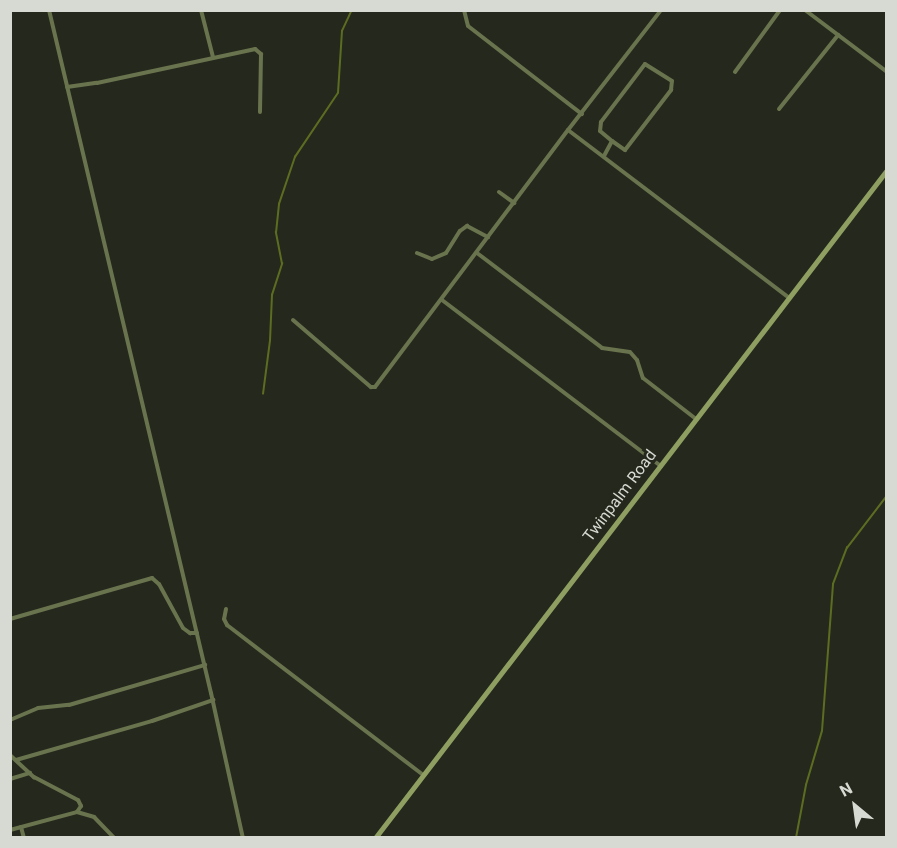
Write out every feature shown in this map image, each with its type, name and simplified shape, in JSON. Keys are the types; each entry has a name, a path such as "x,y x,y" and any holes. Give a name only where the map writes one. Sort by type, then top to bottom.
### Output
{"main road":[{"name":"Twinpalm Road","path":"375,837 886,171"}],"street":[{"path":"49,10 205,665 243,837"},
{"path":"201,10 213,57"},
{"path":"464,10 468,26 582,114"},
{"path":"293,320 371,387 375,387 661,10"},
{"path":"735,72 780,10"},
{"path":"806,10 886,71"},
{"path":"779,109 838,35"},
{"path":"67,87 97,83 258,49 261,54 260,112"},
{"path":"645,64 672,81 671,90 625,150 612,141 600,131 601,122 645,64"},
{"path":"568,130 789,298"},
{"path":"604,156 612,141"},
{"path":"499,192 514,203"},
{"path":"417,253 432,260 446,253 460,231 467,226 488,237"},
{"path":"477,253 602,348 630,352 637,360 644,378 696,419"},
{"path":"442,300 661,466"},
{"path":"10,619 152,578 159,584 183,628 190,633 197,633"},
{"path":"226,609 224,619 227,625 423,775"},
{"path":"10,720 38,708 69,705 205,665"},
{"path":"16,760 153,721 213,700"},
{"path":"10,755 30,773 78,800 81,806 77,812"},
{"path":"10,779 30,773"},
{"path":"10,831 77,812 94,817 114,837"},
{"path":"21,827 24,837"}],"waterway":[{"path":"263,394 270,341 272,295 282,264 276,233 279,204 295,157 338,93 342,31 352,10"},
{"path":"796,838 806,785 822,731 833,584 847,548 886,497"}]}
